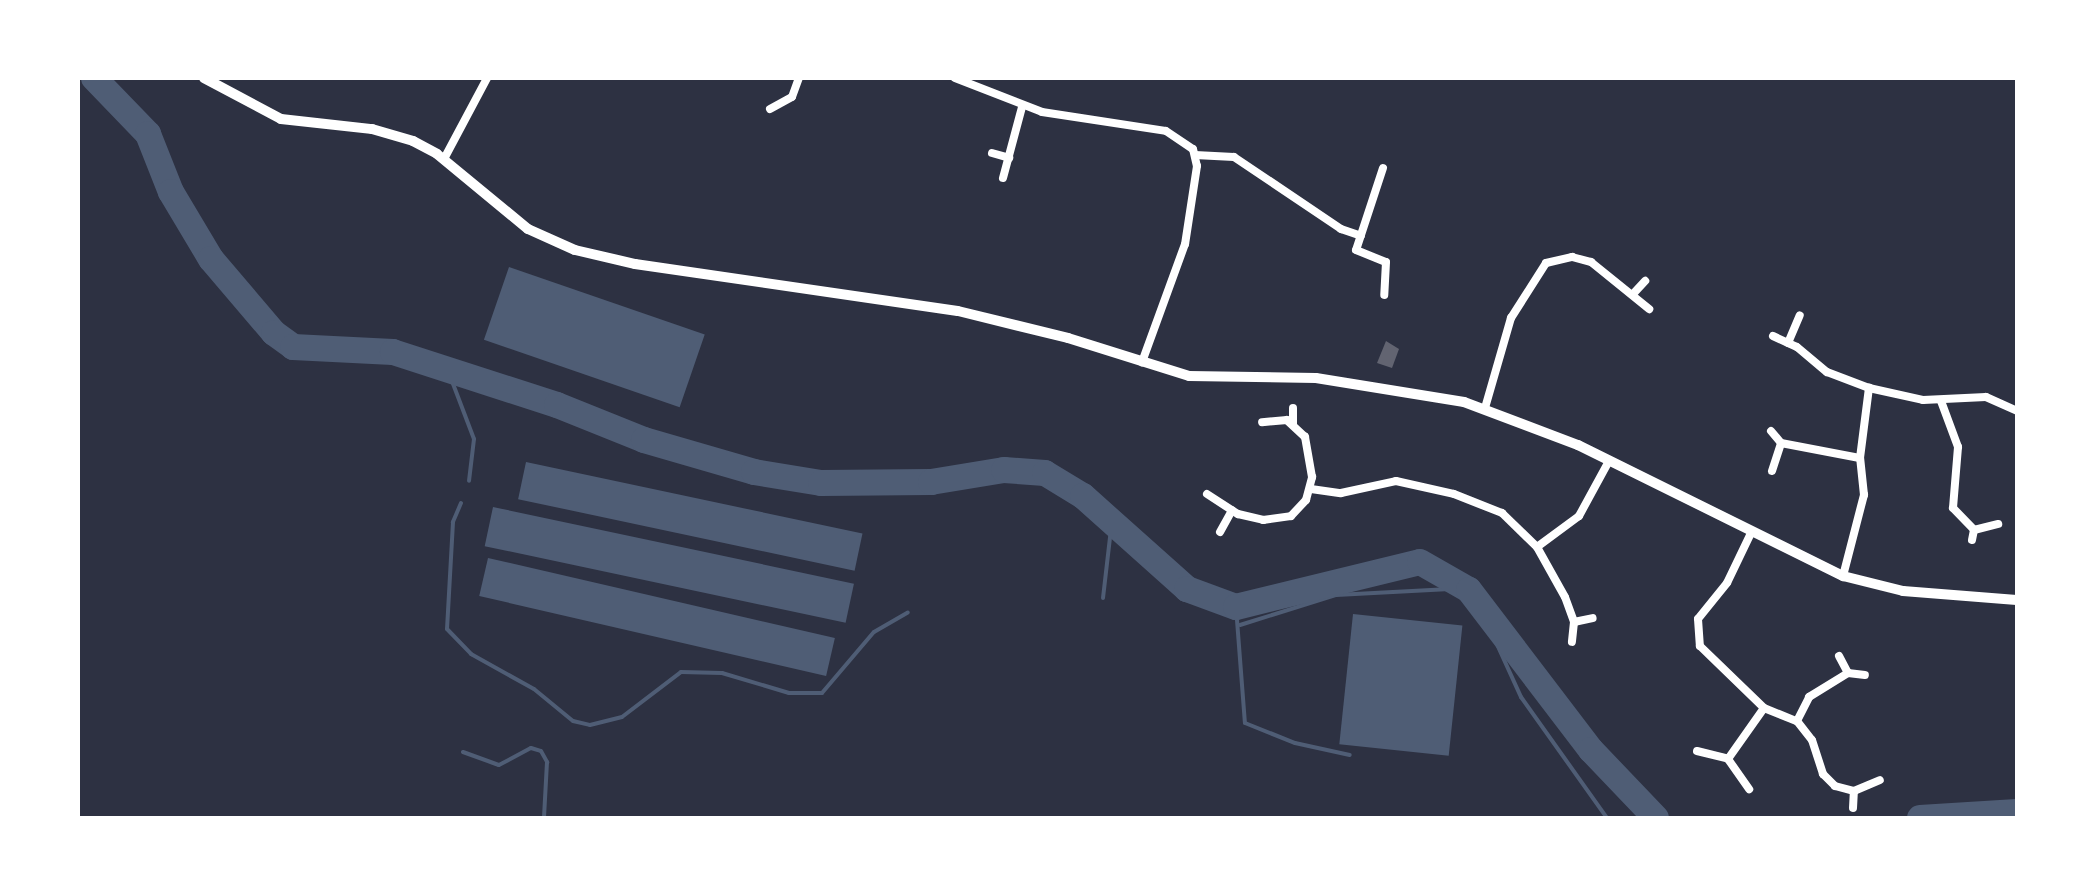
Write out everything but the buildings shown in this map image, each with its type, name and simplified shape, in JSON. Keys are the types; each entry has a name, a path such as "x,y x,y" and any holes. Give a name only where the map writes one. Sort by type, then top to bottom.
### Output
{"street":[{"path":"204,78 281,119 386,132 444,159 517,221 575,250 635,264 958,311 1189,376 1305,377 1405,389 1485,408 1609,461 1843,576 1903,591 2017,600"},
{"path":"444,159 487,78"},
{"path":"770,109 792,97 799,78"},
{"path":"955,78 1022,107 1153,127 1188,142 1195,155 1185,244 1142,362"},
{"path":"1003,178 1022,107"},
{"path":"992,153 1009,158"},
{"path":"1195,155 1234,157 1341,229 1361,236"},
{"path":"1383,168 1356,250 1386,262 1384,295"},
{"path":"1485,408 1511,318 1546,263 1582,259 1633,294 1649,309"},
{"path":"1633,294 1645,281"},
{"path":"1788,343 1800,315"},
{"path":"1773,336 1788,343 1827,372 1869,388 1941,401 1986,397 2017,411"},
{"path":"1843,576 1864,495 1860,458 1869,388"},
{"path":"1941,401 1958,447 1953,508 1974,530"},
{"path":"1293,408 1293,424"},
{"path":"1207,494 1250,518 1284,520 1299,509 1311,489 1305,437 1293,424 1279,418 1262,422"},
{"path":"1771,431 1781,443 1860,458"},
{"path":"1772,471 1781,443"},
{"path":"1537,547 1579,516 1609,461"},
{"path":"1311,489 1341,493 1396,481 1464,497 1502,513 1537,547 1574,622 1572,642"},
{"path":"1220,532 1232,510"},
{"path":"1974,530 1998,524"},
{"path":"1972,540 1974,530"},
{"path":"1751,533 1727,583 1696,628 1709,658 1764,708 1797,721 1812,740 1823,774 1835,786 1854,791 1880,780"},
{"path":"1574,622 1593,618"},
{"path":"1839,656 1848,673"},
{"path":"1797,721 1809,697 1848,673 1865,675"},
{"path":"1728,759 1764,708"},
{"path":"1697,751 1728,759 1749,789"},
{"path":"1853,808 1854,791"}],"water":[{"path":"509,267 705,334 680,407 484,340"},
{"path":"526,462 862,534 855,571 518,499"},
{"path":"493,507 854,584 846,623 485,546"},
{"path":"488,558 835,638 826,676 479,596"},
{"path":"1353,614 1462,625 1449,756 1339,744"}],"waterway":[{"path":"94,78 148,134 171,192 211,259 274,333 293,347 393,352 557,405 644,440 754,472 821,483 931,482 1004,470 1045,473 1083,496 1187,589 1236,607 1420,562 1469,590 1591,750 1656,818"},
{"path":"447,368 474,439 469,481"},
{"path":"461,503 453,522 447,629 471,654 534,689 573,721 590,725 622,717 681,672 722,673 789,693 822,693 874,632 908,612"},
{"path":"1103,598 1112,520"},
{"path":"1240,625 1336,595 1450,589 1464,594 1480,607 1521,697 1607,818"},
{"path":"1236,607 1245,723 1295,743 1350,755"},
{"path":"463,752 499,765 531,748 541,751 547,762 544,818"},
{"path":"1920,818 2017,812"}]}
